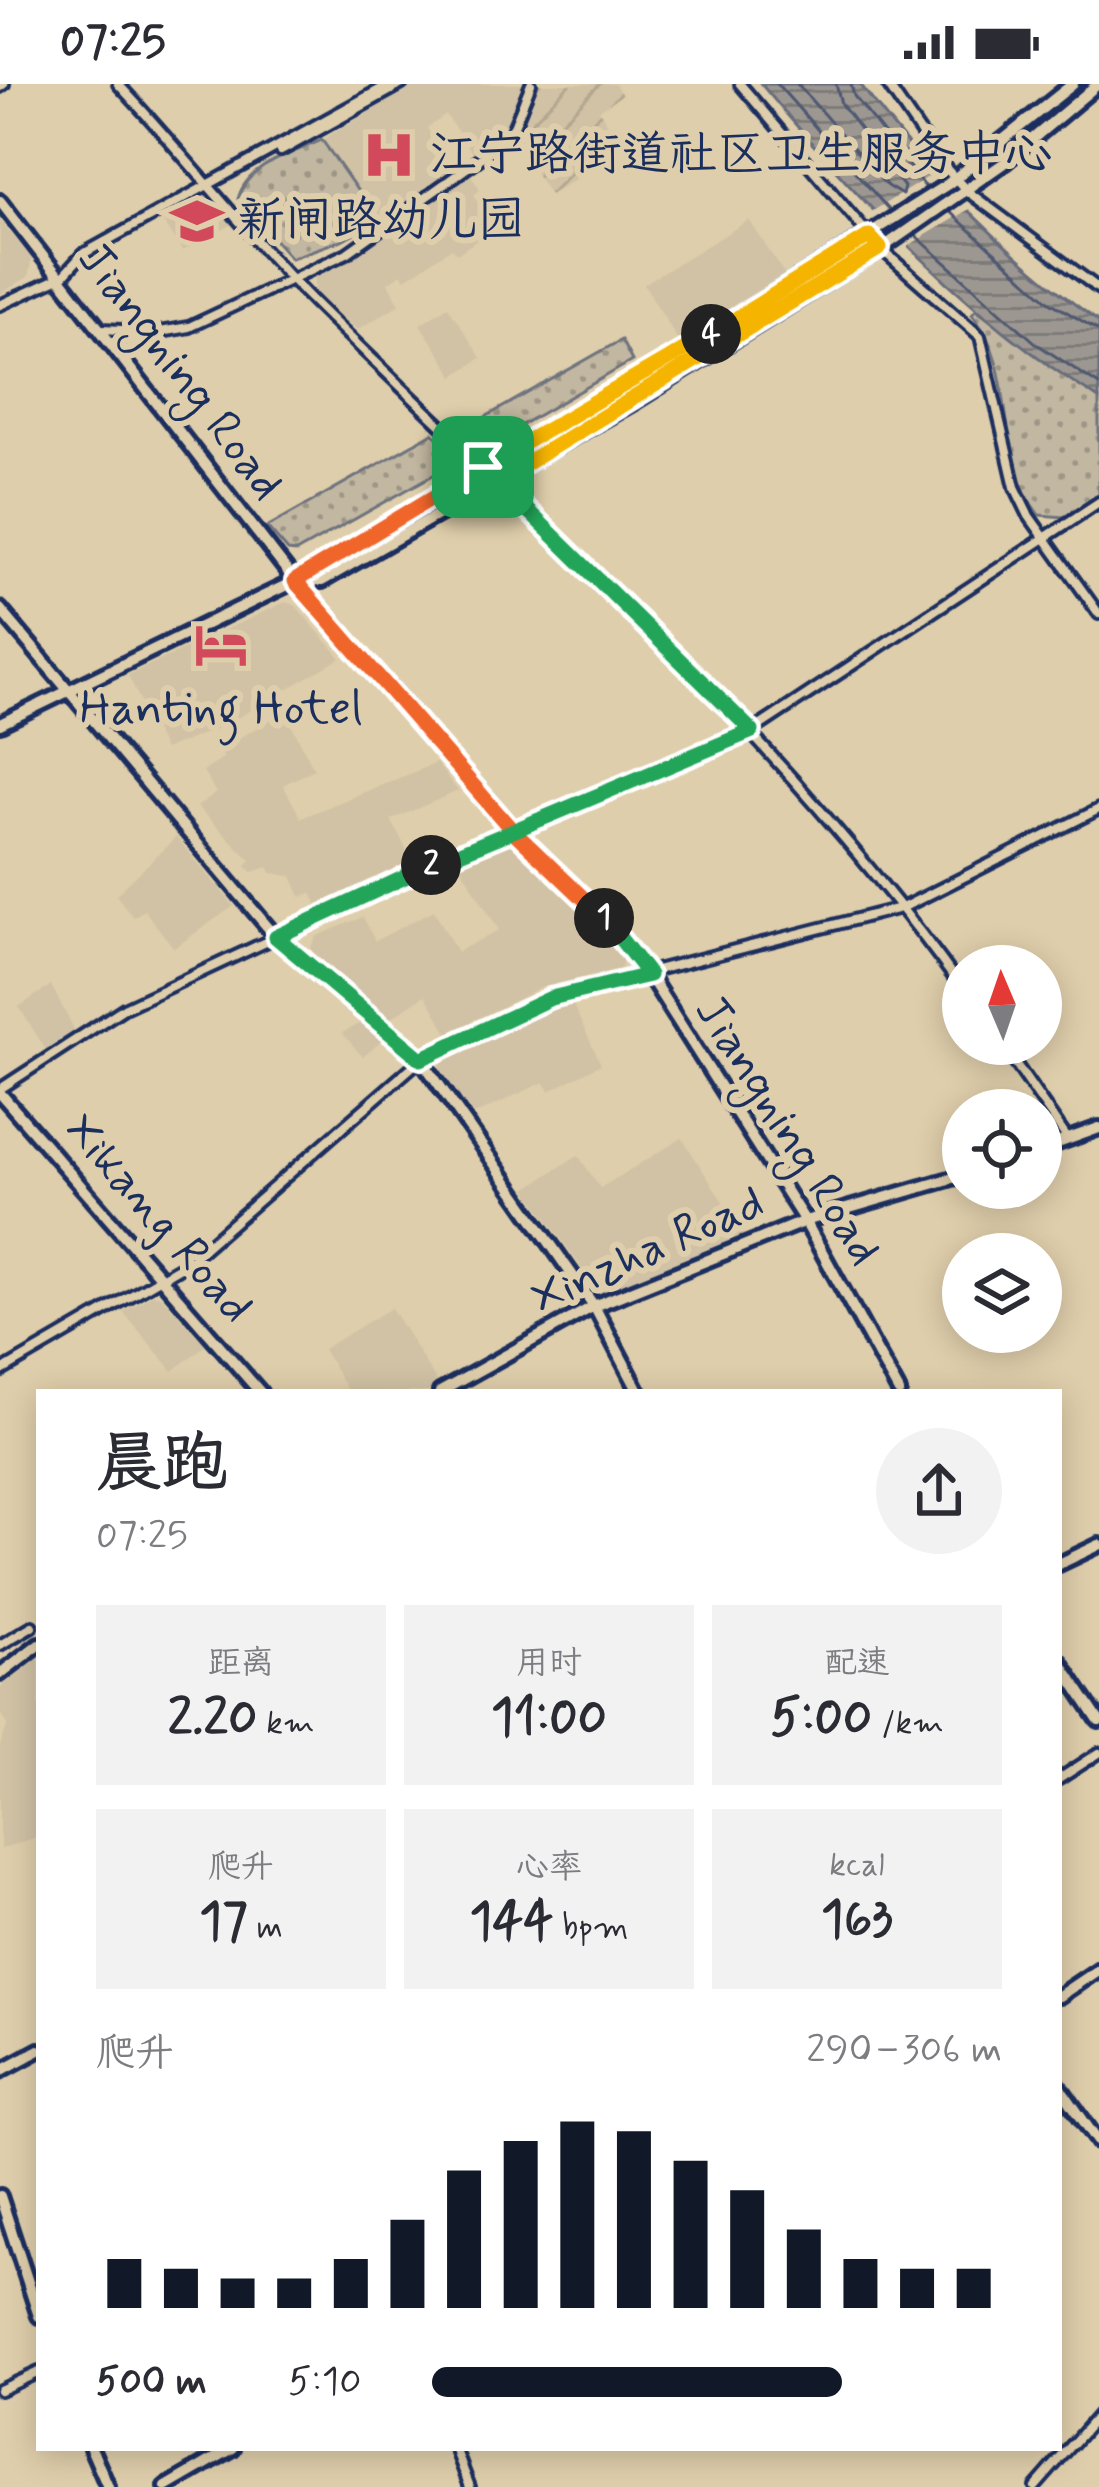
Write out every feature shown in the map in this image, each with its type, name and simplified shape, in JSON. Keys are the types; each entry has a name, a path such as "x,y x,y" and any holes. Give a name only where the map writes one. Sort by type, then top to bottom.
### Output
{"main road":[{"path":"0,724 295,581 874,233 952,182 1073,84"},
{"path":"295,581 322,580 497,481 885,245 963,193 1098,84"},
{"name":"Jiangning Road","path":"0,201 63,276 295,581 512,830 606,920 649,975 805,1221 897,1389"},
{"path":"0,609 276,937 421,1059 594,1306 637,1389"},
{"name":"Xikang Road","path":"0,1091 257,1389"},
{"path":"1062,1140 1099,1127"},
{"name":"Xinzha Road","path":"445,1389 594,1306 805,1221 942,1181"},
{"path":"1062,1563 1099,1545"},
{"path":"0,1674 36,1646"},
{"path":"1062,1665 1099,1720"},
{"path":"1062,1994 1099,1969"},
{"path":"0,2071 36,2052"},
{"path":"1062,2090 1099,2143"},
{"path":"0,2196 36,2307"},
{"path":"92,2451 108,2487"},
{"path":"166,2487 228,2451"}],"street":[{"path":"118,84 290,277 752,731 904,908 942,961"},
{"path":"0,305 63,276 83,254 390,84"},
{"path":"257,159 339,122 402,84"},
{"path":"102,329 160,332 189,327 347,253 509,138 531,84"},
{"path":"740,84 885,245 980,336 989,357 1010,470 1042,535 1099,614"},
{"path":"888,84 963,193 1099,289"},
{"path":"0,1091 124,1008 512,830 752,731 1042,535 1099,502"},
{"path":"0,1372 187,1263 421,1059 551,998 904,908 1099,809"},
{"path":"1016,1065 1066,1138"},
{"path":"0,1645 32,1626"},
{"path":"1062,1777 1099,1753"},
{"path":"0,2390 36,2373"},
{"path":"1035,2487 1099,2414"},
{"path":"456,2451 470,2487"}],"shaded area":[{"name":"江宁路街道社区卫生服务中心","path":"415,84 525,84 504,132 473,154 446,115 427,128 454,167 378,220 322,140"},
{"path":"537,84 615,84 622,95 599,110 623,148 550,195 514,140"},
{"path":"322,140 378,220 342,240 291,258 238,199 261,169"},
{"path":"471,175 480,189 474,195 496,227 457,254 452,248 405,279 401,274 388,283 400,304 357,330 315,293 315,275 354,255"},
{"name":"新闸路幼儿园","path":"206,194 233,224 183,251 161,219"},
{"path":"0,220 32,258 28,277 0,294"},
{"path":"749,220 785,275 678,340 644,284"},
{"path":"448,306 481,358 454,376 420,324"},
{"path":"976,309 1099,399 1099,498 1065,517 1039,515 1025,492 1015,466 996,361 972,314"},
{"path":"621,340 632,361 492,442 480,441 466,428"},
{"path":"433,433 456,457 451,465 296,552 288,551 267,527"},
{"path":"285,602 295,605 341,658 225,725 164,750 128,675"},
{"path":"285,712 314,769 283,785 301,818 436,763 458,791 391,820 415,866 320,910 312,893 301,897 292,876 271,873 268,867 253,872 245,866 251,860 197,807 216,793 203,771 224,757 219,749"},
{"path":"176,837 234,906 174,948 144,910 133,917 116,895"},
{"path":"512,844 610,935 623,953 621,969 543,987 448,1033 425,995 385,1022 315,960 311,947 317,936 363,917 375,941 434,910 457,952 499,930 460,866"},
{"path":"51,985 75,1031 46,1050 19,1007"},
{"path":"570,999 601,1064 550,1091 544,1082 474,1115 439,1071 442,1058"},
{"path":"362,1022 384,1039 363,1057 342,1033"},
{"path":"682,1138 747,1239 616,1292 594,1286 526,1189 578,1155 600,1188"},
{"path":"153,1294 161,1296 206,1345 173,1371 123,1312"},
{"path":"391,1308 439,1385 433,1389 346,1389 323,1349"},
{"path":"36,1659 36,1837 0,1849 0,1746 8,1724 0,1713 0,1688"}],"water":[{"path":"761,84 860,84 970,212 1031,269 1099,322 1099,399 1005,332 918,255"}],"pier":[{"path":"936,172 971,208 903,249 868,214"}],"place":[{"name":"江宁路街道社区卫生服务中心","path":"389,155"},
{"name":"新闸路幼儿园","path":"197,221"},
{"name":"Hanting Hotel","path":"221,645"}],"route":[{"path":"483,467 354,541 295,581 512,830 606,920 649,975 551,998 421,1059 276,937 448,856 512,830 752,731 497,481 636,401 880,248 869,236 483,467"}]}
